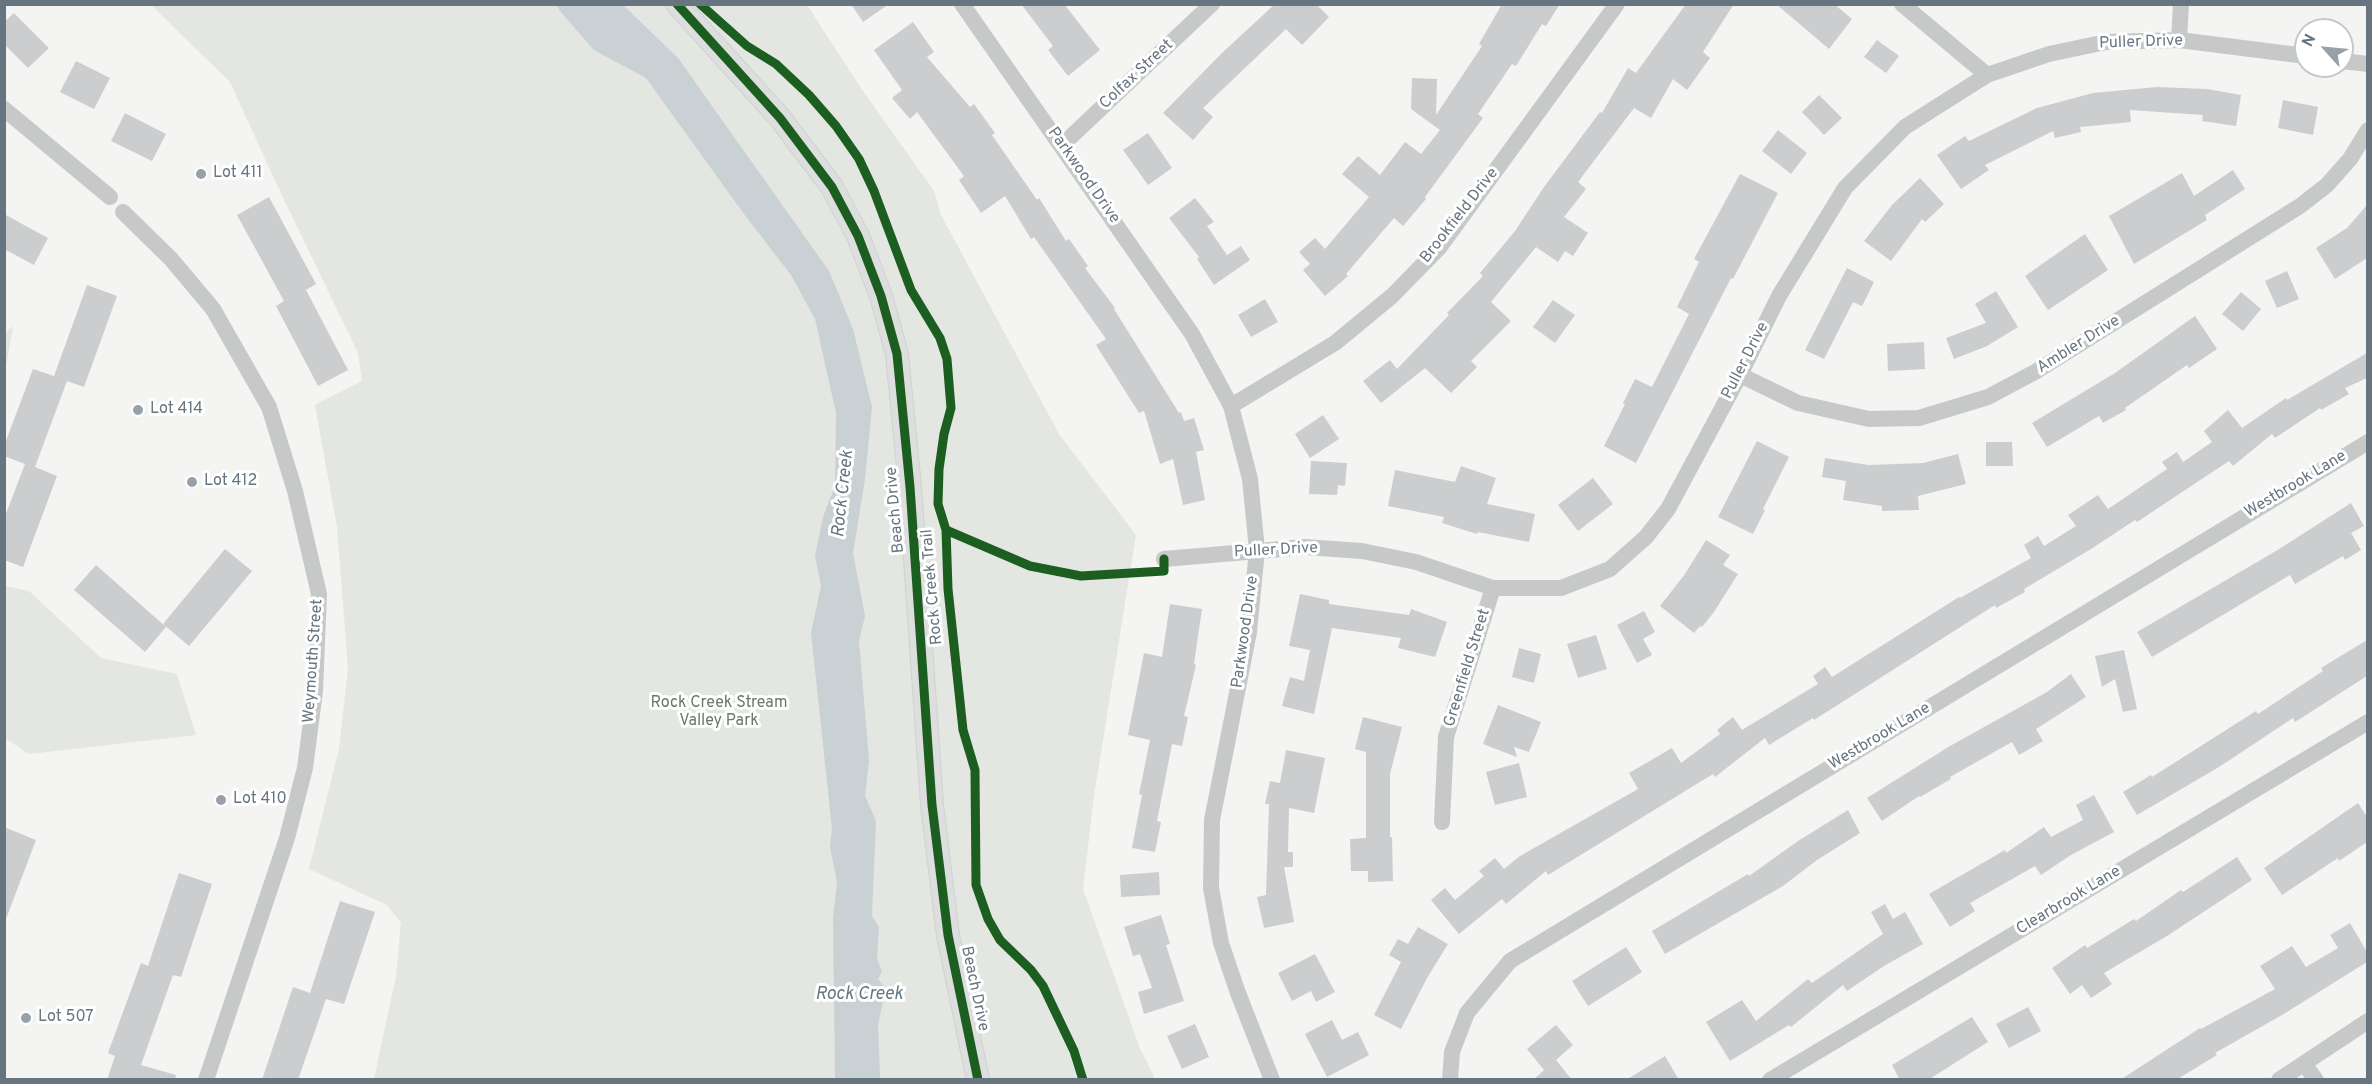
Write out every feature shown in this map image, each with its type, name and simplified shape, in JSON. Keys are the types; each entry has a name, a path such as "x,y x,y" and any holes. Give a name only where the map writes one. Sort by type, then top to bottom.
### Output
{"street":[{"name":"Beach Drive","path":"676,4 780,118 832,188 858,236 882,296 898,365 910,487 932,805 946,923 978,1080"},
{"name":"Parkwood Drive","path":"962,4 1192,334 1231,406 1250,479 1257,550 1250,632 1212,820 1211,888 1221,943 1272,1080"},
{"name":"Colfax Street","path":"1062,145 1212,4"},
{"name":"Brookfield Drive","path":"1231,406 1335,343 1392,296 1439,248 1617,4"},
{"path":"1902,4 1987,75"},
{"path":"2179,40 2181,4"},
{"name":"Puller Drive","path":"1164,559 1305,547 1362,551 1416,562 1493,588 1562,588 1610,569 1646,537 1668,509 1740,375 1779,296 1845,188 1905,127 1987,75 2049,54 2106,42 2179,40 2294,54"},
{"path":"4,109 110,197"},
{"name":"Ambler Drive","path":"1740,375 1798,403 1869,419 1919,418 1988,396 2035,372 2300,206 2327,185 2350,159 2367,130"},
{"name":"Weymouth Street","path":"123,212 171,259 213,309 269,407 295,490 319,594 315,691 304,768 287,838 206,1080"},
{"name":"Westbrook Lane","path":"1450,1080 1452,1052 1467,1013 1510,961 2367,442"},
{"name":"Greenfield Street","path":"1442,822 1446,736 1493,588"},
{"name":"Clearbrook Lane","path":"1770,1080 2367,722"},
{"path":"2279,1080 2367,1021"},
{"path":"2304,1064 2316,1080"}],"green space":[{"name":"Rock Creek Stream Valley Park","path":"151,5 807,5 861,88 934,191 941,215 1059,434 1136,535 1094,796 1083,889 1139,1046 1155,1079 374,1079 396,976 401,923 387,905 309,869 339,749 348,668 337,527 315,405 362,381 358,353 230,82"},
{"path":"13,326 5,372 5,334"},
{"path":"5,586 29,591 101,658 177,674 196,735 29,754 5,738"}],"water":[{"name":"Rock Creek","path":"557,5 623,5 678,58 829,271 853,329 872,407 865,479 853,553 865,616 859,641 869,760 865,796 876,821 872,916 879,927 877,959 882,971 878,979 886,989 878,1024 880,1079 835,1079 833,918 837,882 830,847 832,829 811,633 821,586 815,556 823,517 835,486 836,413 815,319 791,275 646,78 594,50"}],"building":[{"path":"851,4 889,4 863,22"},
{"path":"1021,4 1064,4 1100,50 1068,76 1048,50 1053,46"},
{"path":"1275,4 1316,4 1329,17 1302,45 1286,29 1203,108 1213,117 1193,140 1163,113 1223,52"},
{"path":"1502,4 1560,4 1546,26 1542,24 1516,66 1512,64 1478,114 1483,118 1425,197 1426,199 1403,226 1394,218 1346,274 1348,276 1325,296 1303,270 1310,264 1299,252 1315,238 1325,249 1369,197 1342,174 1358,156 1380,175 1405,142 1421,154 1440,130 1411,109 1412,78 1437,79 1436,115 1482,46 1479,44"},
{"path":"1686,4 1734,4 1703,52 1710,58 1687,90 1673,79 1651,118 1634,108 1578,182 1586,189 1564,217 1588,233 1573,256 1565,251 1558,262 1536,247 1491,302 1511,321 1471,361 1477,367 1451,393 1425,368 1381,403 1363,381 1390,360 1397,369 1483,276 1480,273 1515,231 1544,187 1600,112 1602,113 1628,68 1636,73"},
{"path":"1776,4 1834,4 1852,19 1829,49"},
{"path":"14,13 49,48 28,68 4,44 4,22"},
{"path":"913,22 934,52 927,57 970,107 974,104 995,133 992,135 1037,200 1039,198 1066,241 1069,239 1088,266 1085,268 1115,308 1179,413 1181,412 1184,421 1194,418 1204,450 1196,452 1205,500 1183,505 1173,459 1160,464 1144,411 1139,413 1096,345 1106,339 1034,237 1031,239 1005,196 981,213 959,180 964,176 917,112 910,119 892,98 902,90 874,50"},
{"path":"1877,40 1899,56 1886,73 1864,57"},
{"path":"76,61 110,78 94,109 60,92"},
{"path":"2157,87 2207,89 2241,95 2236,126 2202,121 2203,115 2130,110 2131,122 2080,127 2081,132 2055,138 2053,131 1985,165 1989,170 1961,189 1937,155 1965,136 1969,141 2037,108 2093,93"},
{"path":"1819,95 1842,118 1824,135 1802,112"},
{"path":"2283,100 2318,107 2313,135 2278,128"},
{"path":"125,113 166,134 152,161 111,141"},
{"path":"1778,130 1807,153 1791,174 1762,151"},
{"path":"1148,133 1172,168 1148,185 1123,150"},
{"path":"2233,170 2245,189 2205,215 2207,220 2134,264 2109,216 2182,173 2194,196"},
{"path":"1740,174 1778,193 1733,279 1731,278 1636,463 1604,446 1635,379 1652,387 1689,314 1677,307 1699,262 1694,259"},
{"path":"1920,178 1944,204 1925,222 1922,219 1891,261 1864,241 1892,205"},
{"path":"269,197 316,284 306,290 348,370 318,386 276,306 284,301 237,215"},
{"path":"1195,198 1214,222 1207,226 1227,255 1241,246 1250,260 1214,285 1197,259 1199,257 1169,218"},
{"path":"2367,205 2367,258 2335,279 2316,248 2347,228"},
{"path":"4,214 48,238 34,265 4,249"},
{"path":"2085,234 2108,270 2048,310 2025,276"},
{"path":"1847,268 1874,282 1862,306 1853,302 1824,359 1805,350"},
{"path":"2287,271 2299,299 2277,308 2265,281"},
{"path":"87,285 117,296 84,387 67,381 35,467 57,476 23,567 4,560 4,519 25,464 4,456 4,446 33,369 54,376"},
{"path":"1996,291 2018,327 1987,346 1954,359 1946,338 1986,323 1975,304"},
{"path":"2241,292 2261,309 2243,331 2222,314"},
{"path":"1265,299 1278,322 1251,337 1238,315"},
{"path":"1553,300 1575,315 1555,343 1533,327"},
{"path":"2195,316 2217,349 2189,368 2187,365 2125,408 2126,410 2103,423 2099,416 2047,447 2032,423 2115,373"},
{"path":"1924,342 1925,369 1888,371 1887,344"},
{"path":"2367,353 2367,378 2345,388 2349,394 2321,410 2320,408 2275,438 2272,434 2233,466 2229,461 2137,522 2135,520 2024,589 2025,592 1996,608 1995,605 1814,720 1813,718 1769,745 1765,738 1715,777 1713,774 1548,875 1546,871 1506,904 1502,899 1459,934 1431,900 1445,888 1455,900 1484,876 1479,871 1495,858 1504,869 1520,856 1638,789 1629,773 1672,748 1681,763 1720,734 1717,730 1733,717 1742,730 1818,684 1813,676 1825,667 1832,677 1959,597 2031,558 2024,545 2038,536 2044,546 2076,526 2068,515 2098,495 2108,509 2167,469 2162,462 2177,452 2183,462 2212,442 2204,431 2228,410 2242,428 2286,398 2287,400"},
{"path":"1323,415 1339,439 1310,458 1295,434"},
{"path":"1757,441 1789,457 1753,534 1718,517"},
{"path":"1986,442 2012,442 2013,466 1986,466"},
{"path":"1958,454 1966,484 1918,496 1919,510 1882,511 1882,506 1843,500 1846,481 1822,477 1825,458 1868,465 1923,463"},
{"path":"1311,461 1347,463 1345,486 1338,485 1337,495 1309,494"},
{"path":"1461,466 1496,478 1487,504 1535,514 1529,542 1478,532 1477,534 1442,523 1444,517 1388,506 1395,470 1455,482"},
{"path":"1593,478 1613,504 1578,531 1558,505"},
{"path":"2351,503 2364,526 2351,533 2361,550 2345,560 2343,556 2295,584 2290,575 2152,657 2137,632 2276,551"},
{"path":"1706,540 1730,555 1723,565 1738,574 1714,612 1694,633 1660,606 1685,574"},
{"path":"225,549 252,571 189,646 163,624"},
{"path":"96,565 166,627 145,652 74,590"},
{"path":"1300,594 1329,600 1329,604 1409,615 1411,609 1447,622 1435,657 1398,648 1401,638 1332,628 1314,714 1282,706 1290,677 1304,681 1310,650 1289,646"},
{"path":"1170,604 1202,609 1194,664 1196,665 1184,716 1188,717 1182,746 1172,744 1157,821 1161,822 1155,852 1132,848 1142,795 1139,794 1150,740 1128,735 1144,653 1162,657"},
{"path":"1644,611 1655,632 1643,639 1652,655 1637,663 1617,625"},
{"path":"1596,635 1607,669 1578,678 1567,644"},
{"path":"2367,640 2367,676 2295,722 2293,718 2219,767 2137,815 2123,792 2151,775 2152,777 2256,711 2258,714 2323,671 2321,668"},
{"path":"1519,648 1541,654 1534,683 1512,677"},
{"path":"2124,650 2137,709 2123,712 2115,679 2102,687 2095,656"},
{"path":"2071,674 2086,697 2036,729 2043,741 2019,755 2012,742 1950,777 1951,779 1919,796 1882,821 1867,798 1950,746 2047,692"},
{"path":"1498,705 1541,722 1529,752 1514,747 1517,757 1483,744"},
{"path":"1363,717 1402,727 1390,774 1393,881 1368,882 1368,871 1351,871 1350,839 1366,838 1366,752 1355,749"},
{"path":"1286,750 1325,758 1314,813 1289,808 1288,852 1293,852 1293,867 1284,867 1294,922 1264,928 1257,897 1266,895 1269,804 1265,804 1270,781 1280,783"},
{"path":"1519,763 1527,797 1495,805 1486,772"},
{"path":"2094,795 2114,832 2071,855 2041,875 2035,866 1970,903 1975,911 1950,927 1929,894 2005,850 2006,853 2044,827 2051,837 2083,820 2076,805"},
{"path":"2358,803 2367,817 2367,842 2282,895 2264,868"},
{"path":"1848,810 1860,833 1817,860 1783,886 1665,954 1652,931 1748,874 1749,876 1798,841"},
{"path":"4,827 36,840 6,919 4,918"},
{"path":"2237,857 2252,880 2167,936 2104,973 2112,984 2091,998 2082,985 2070,994 2052,968 2085,945 2087,948 2134,919 2136,921 2181,890 2183,892"},
{"path":"1159,872 1160,895 1121,897 1120,875"},
{"path":"179,873 212,884 181,977 173,975 141,1065 176,1075 175,1080 107,1080 115,1056 108,1053 141,963 148,966"},
{"path":"340,901 375,912 344,1004 326,999 298,1080 262,1080 293,987 310,993"},
{"path":"1885,904 1893,919 1905,912 1923,944 1884,966 1847,991 1843,985 1791,1027 1789,1025 1730,1061 1706,1022 1742,1000 1756,1021 1808,979 1812,983 1883,934 1871,912"},
{"path":"1161,915 1170,944 1166,945 1184,1001 1144,1014 1138,992 1152,988 1140,954 1133,956 1124,927"},
{"path":"2350,923 2367,952 2367,962 2282,1015 2215,1053 2217,1055 2176,1080 2120,1080 2200,1028 2275,989 2260,966 2292,946 2306,967 2338,948 2330,935"},
{"path":"1418,927 1448,944 1427,978 1401,1029 1374,1015 1401,962 1389,955 1398,939 1408,944"},
{"path":"1626,947 1642,972 1588,1006 1572,981"},
{"path":"1315,954 1335,992 1316,1002 1311,991 1292,1001 1278,973"},
{"path":"2028,1007 2041,1031 2009,1048 1996,1024"},
{"path":"1972,1017 1988,1042 1928,1080 1900,1080 1892,1065"},
{"path":"1332,1020 1342,1040 1358,1032 1369,1055 1327,1077 1305,1034"},
{"path":"1195,1024 1209,1057 1182,1069 1167,1036"},
{"path":"1556,1025 1573,1045 1556,1060 1572,1080 1533,1080 1551,1064 1544,1070 1527,1049"},
{"path":"1665,1056 1679,1080 1626,1080"}],"cycle path":[{"name":"Rock Creek Trail","path":"677,4 780,118 832,187 858,236 881,296 897,354 910,487 932,805 948,935 978,1080"},
{"name":"Rock Creek Trail","path":"700,4 747,46 776,64 809,95 836,126 859,159 874,191 911,290 940,338 947,359 951,408 944,434 939,469 938,504 946,530 948,589 963,730 975,770 976,885 988,919 1000,940 1031,970 1043,986 1074,1051 1083,1080"},
{"name":"Rock Creek Trail","path":"946,530 1030,566 1081,576 1164,571 1164,559"}],"place":[{"name":"Lot 411","path":"201,174"},
{"name":"Lot 414","path":"138,410"},
{"name":"Lot 412","path":"192,482"},
{"name":"Lot 410","path":"221,800"},
{"name":"Lot 507","path":"26,1018"}]}
